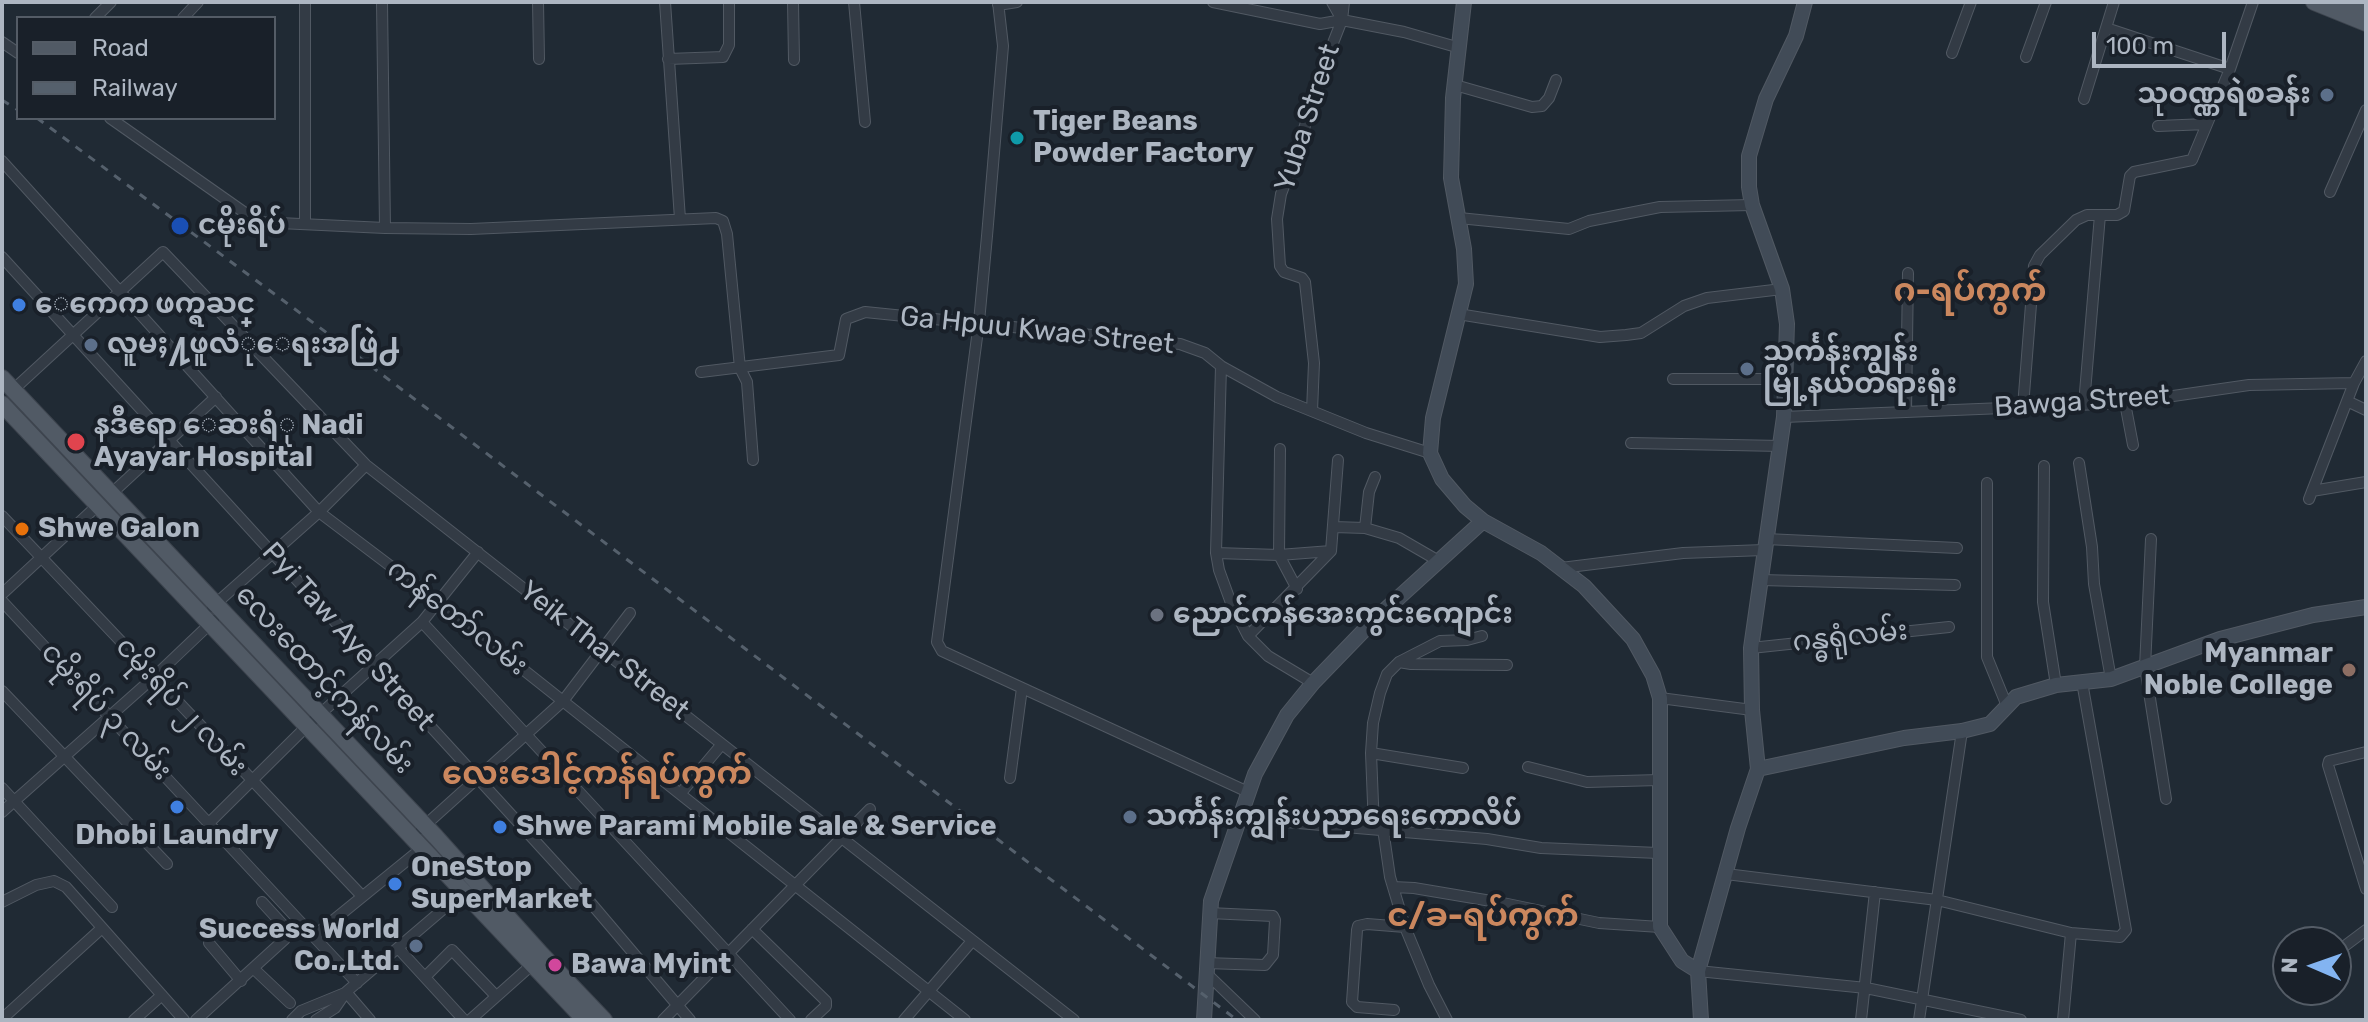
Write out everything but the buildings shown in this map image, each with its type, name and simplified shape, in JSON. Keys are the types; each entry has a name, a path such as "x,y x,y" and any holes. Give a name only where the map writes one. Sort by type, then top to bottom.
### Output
{"main road":[{"path":"2314,2 2366,23"},
{"path":"2348,2 2366,9"},
{"name":"လေးထောင့်ကန်လမ်း","path":"6,391 51,431 219,606 415,843 537,960"},
{"name":"လေးထောင့်ကန်လမ်း","path":"6,391 38,443 97,506 206,620 426,825 476,880 537,960 585,1013 604,1020"},
{"path":"38,443 51,431"},
{"path":"97,506 111,494"}],"street":[{"path":"305,2 305,224"},
{"path":"382,2 385,228"},
{"path":"538,2 539,59"},
{"path":"665,2 680,219"},
{"path":"668,59 723,57 729,45 729,2"},
{"path":"793,2 794,60"},
{"path":"854,2 865,122"},
{"path":"1017,2 998,4 1003,46 979,322 937,642 942,651 1242,789"},
{"path":"1213,2 1320,24 1342,20 1404,32 1460,48"},
{"path":"1332,2 1342,20"},
{"name":"Yuba Street","path":"1312,411 1314,363 1305,282 1284,272 1280,266 1277,219 1281,194 1342,20 1344,2"},
{"path":"1464,2 1455,85 1451,178 1464,249 1466,284 1433,418 1430,453 1442,479 1465,506 1483,521 1541,553 1584,586 1633,639 1653,675 1660,698 1660,927 1682,961 1698,971 1866,988 2021,1020"},
{"path":"1701,1020 1698,971 1758,769 1752,710 1751,648 1784,417 1787,324 1782,289 1752,205 1749,156 1766,99 1796,36 1805,2"},
{"path":"1952,53 1971,2"},
{"path":"2026,57 2046,2"},
{"path":"2084,99 2114,2"},
{"path":"2023,407 2034,266 2040,255 2076,220 2087,215 2117,215 2124,211 2130,176 2134,172 2192,160 2230,69 2253,2"},
{"path":"2106,28 2230,69"},
{"path":"1455,85 1532,107 1542,106 1556,80"},
{"path":"2330,192 2366,110"},
{"path":"113,120 258,222 471,229 680,219 716,218 723,221 726,226 740,368 747,382 753,460"},
{"path":"2158,126 2207,124"},
{"name":"ကန်တော်လမ်း","path":"2,161 319,512 438,602 965,1020"},
{"path":"1459,218 1569,229 1589,221 1660,207 1752,205"},
{"path":"2084,404 2100,215"},
{"name":"Yeik Thar Street","path":"120,291 163,252 366,465 1074,1020"},
{"name":"Pyi Taw Aye Street","path":"2,257 579,889 690,1020"},
{"path":"1906,412 1908,273"},
{"path":"1458,314 1600,337 1626,335 1641,333 1684,306 1707,298 1782,289"},
{"path":"6,391 120,291"},
{"name":"Ga Hpuu Kwae Street","path":"701,372 839,355 846,319 865,312 1180,344 1205,353 1221,366 1277,397 1366,433 1430,453"},
{"path":"2366,361 2354,383 2310,495 2366,482"},
{"path":"1221,366 1216,553 1219,570 1248,636 1268,656 1313,683"},
{"path":"1673,379 1786,379"},
{"name":"Bawga Street","path":"1784,417 2125,403 2249,385 2354,383"},
{"path":"111,494 216,397"},
{"path":"2347,401 2366,410"},
{"path":"2125,403 2133,445"},
{"path":"1631,443 1781,446"},
{"path":"1280,449 1279,555 1297,589"},
{"path":"1248,636 1331,551 1338,460"},
{"path":"2079,463 2092,547 2094,584 2111,679"},
{"path":"2,812 154,677 272,553 366,465"},
{"path":"2044,466 2043,602 2056,685"},
{"path":"1365,528 1369,492 1375,477"},
{"path":"1987,483 1987,657 2007,706"},
{"path":"2,594 97,506"},
{"name":"ငမိုးရိပ် ၂ လမ်း","path":"2,516 362,896"},
{"path":"1205,1020 1209,913 1239,818 1242,789 1255,774 1287,715 1313,683 1437,560 1483,521"},
{"path":"1334,527 1365,528 1399,538 1437,560"},
{"path":"2151,539 2145,667 2166,799"},
{"path":"1561,568 1765,545 1957,548"},
{"path":"1216,553 1279,555 1331,551"},
{"path":"209,823 314,720 422,622 478,552"},
{"path":"1761,580 1955,585"},
{"name":"ငမိုးရိပ် ၃ လမ်း","path":"2,601 357,983"},
{"path":"1758,769 1904,738 1962,731 1990,724 2016,697 2056,685 2111,679 2220,639 2313,615 2366,607"},
{"path":"314,936 362,896 415,843 426,825 563,701 630,613"},
{"path":"422,622 790,1020"},
{"name":"ဂန္ဓရုံလမ်း","path":"1751,648 1949,627"},
{"path":"1447,1020 1405,927 1378,829 1371,753 1373,723 1387,674 1399,662 1440,641 1482,636"},
{"path":"1399,662 1507,665"},
{"path":"1726,874 1937,900 2071,933 2120,937 2126,930 2082,682"},
{"path":"1010,778 1022,688"},
{"path":"2,691 167,864"},
{"path":"1660,698 1752,710"},
{"path":"1919,1020 1962,731"},
{"path":"680,794 722,744"},
{"path":"2366,752 2329,761 2328,765 2366,889"},
{"path":"1371,753 1463,768"},
{"path":"1528,767 1587,782 1659,780"},
{"path":"2,788 112,907"},
{"path":"663,1020 870,809"},
{"path":"1239,818 1487,839 1541,848 1658,853"},
{"path":"316,1020 335,1008 346,992 476,880"},
{"path":"2,902 36,885 54,881 66,887 184,1020"},
{"path":"1393,887 1503,903 1599,923 1660,927"},
{"path":"1861,1020 1875,892"},
{"path":"196,1020 285,939 284,926 262,902"},
{"path":"1206,967 1265,965 1273,955 1275,920 1273,916 1209,913"},
{"path":"1394,1010 1353,1005 1357,930 1358,926 1367,924 1405,927"},
{"path":"2,1019 102,928"},
{"path":"752,929 826,1001 826,1006 811,1020"},
{"path":"2063,1020 2071,933"},
{"path":"904,1020 972,941"},
{"path":"209,943 241,981"},
{"path":"398,948 467,1020 537,960"},
{"path":"425,977 452,950 496,996"},
{"path":"1206,967 1255,1020"},
{"path":"254,969 290,1003"},
{"path":"292,1020 301,1011 346,992"},
{"path":"346,992 370,1020"},
{"path":"134,1020 162,995"}],"railway":[{"path":"2,100 16,109"},
{"path":"40,120 1237,1020"}],"place":[{"name":"သုဝဏ္ဏရဲစခန်း","path":"2327,95"},
{"name":"Tiger Beans Powder Factory","path":"1017,138"},
{"name":"ငမိုးရိပ်","path":"180,226"},
{"name":"ေကေက ဖက္ရႀင္","path":"19,305"},
{"name":"လူမႈ႔ဖူလံုေရးအဖြဲ႕","path":"91,345"},
{"name":"သင်္ကန်းကျွန်း မြို့နယ်တရားရုံး","path":"1747,369"},
{"name":"နဒီဧရာ ေဆးရံု Nadi Ayayar Hospital","path":"76,442"},
{"name":"Shwe Galon","path":"22,529"},
{"name":"ညောင်ကန်အေးကွင်းကျောင်း","path":"1157,615"},
{"name":"Myanmar Noble College","path":"2349,670"},
{"name":"Dhobi Laundry","path":"177,807"},
{"name":"သင်္ကန်းကျွန်းပညာရေးကောလိပ်","path":"1130,817"},
{"name":"Shwe Parami Mobile Sale & Service","path":"500,827"},
{"name":"OneStop SuperMarket","path":"395,884"},
{"name":"Success World Co.,Ltd.","path":"416,946"},
{"name":"Bawa Myint","path":"555,965"}],"district":[{"name":"ဂ-ရပ်ကွက်","path":"1970,292"},
{"name":"လေးဒေါင့်ကန်ရပ်ကွက်","path":"597,775"},
{"name":"င/ခ-ရပ်ကွက်","path":"1483,917"}]}
